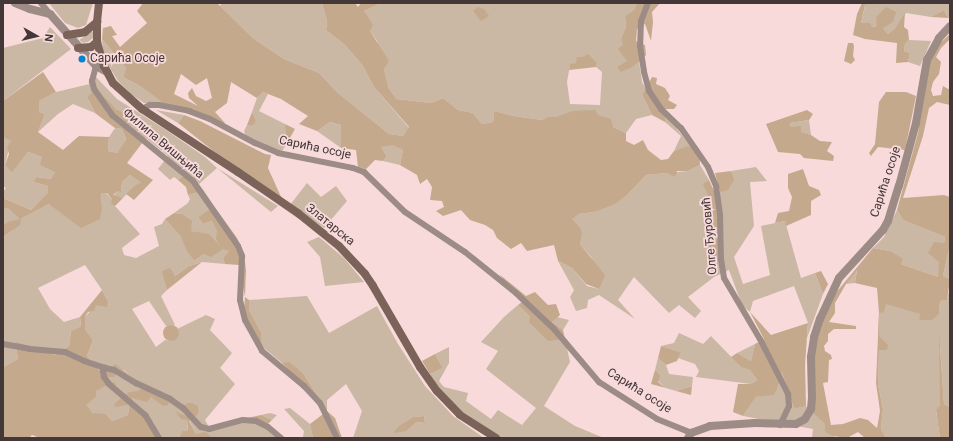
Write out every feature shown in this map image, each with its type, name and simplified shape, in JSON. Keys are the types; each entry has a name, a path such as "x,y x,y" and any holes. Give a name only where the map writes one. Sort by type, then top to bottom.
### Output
{"main road":[{"name":"Златарска","path":"99,3 96,22 97,42 101,59 113,83 142,109 299,214 339,246 365,274 420,367 437,391 460,414 496,438"},
{"path":"67,35 85,32 96,22"},
{"path":"78,48 91,47 97,42"}],"street":[{"path":"15,3 30,10 50,14"},
{"path":"41,3 78,48 96,66 107,72"},
{"name":"Олге Ђуровић","path":"648,3 641,21 640,46 644,72 649,90 661,109 681,128 708,167 716,186 720,216 721,259 724,278 760,339 788,394 789,406 780,425"},
{"name":"Сарића осоје","path":"142,109 150,105 159,105 189,111 210,119 255,143 278,153 353,168 364,172 405,212 465,252 516,293 554,329 599,382 657,419 690,435 717,426 754,423 780,425 796,424 805,419 811,410 811,356 814,337 820,319 828,297 839,278 883,230 888,221 916,123 927,60 939,38 950,26"},
{"name":"Филипа Вишњића","path":"96,66 92,81 94,89 112,115 193,181 238,246 242,256 240,300 245,320 262,351 304,386 320,403 337,438"},
{"path":"3,344 30,349 65,352 84,361 114,370 136,383 170,399 183,408 201,427 209,429 242,420 256,421 268,427 281,438"},
{"path":"105,368 103,371 104,377 109,384 145,415 159,438"}],"shaded area":[{"path":"49,3 93,3 86,25 78,28 65,23"},
{"path":"143,3 217,3 254,39 284,59 319,73 338,93 389,134 403,136 409,127 374,87 363,66 345,45 326,30 327,21 322,3 355,3 358,7 361,3 381,3 364,11 373,25 370,31 389,61 384,69 389,89 397,99 431,103 443,98 458,110 473,113 482,124 493,122 494,111 514,116 542,120 547,117 556,117 573,111 595,110 598,115 611,119 613,127 626,133 626,141 634,145 643,140 648,150 661,160 668,159 674,151 688,146 699,148 700,165 688,171 677,171 675,177 667,173 646,175 629,193 615,204 594,212 579,214 572,219 581,229 582,236 580,244 605,275 599,289 586,284 572,268 558,261 554,245 527,251 521,243 511,249 497,238 493,230 485,225 470,220 461,210 443,216 436,211 444,207 442,201 430,200 432,187 427,179 420,184 417,175 400,165 403,150 393,145 381,147 387,156 383,161 375,160 366,169 358,167 356,150 341,148 341,125 330,122 317,131 299,124 308,116 281,99 263,92 257,98 231,82 227,103 215,112 225,123 219,125 167,106 140,86 123,77 126,68 102,39 103,28 111,26 117,35 112,36 120,47 147,23 137,11","holes":["181,74 196,85 207,78 212,98 206,101 196,96 192,88 188,93 189,98 198,106 174,94"]},
{"path":"222,3 322,3 327,21 326,30 345,45 363,66 374,87 409,128 403,136 389,134 338,93 319,73 284,59 254,39 220,6"},
{"path":"381,3 637,3 634,10 625,16 626,27 621,38 634,66 639,61 642,82 646,89 642,95 652,115 636,119 626,133 613,127 556,117 547,117 542,120 514,116 494,111 493,122 482,124 473,113 458,110 443,98 431,103 397,99 389,89 377,41 370,31 364,11","holes":["576,63 597,63 596,67 602,72 600,105 570,104 567,82 570,65"]},
{"path":"637,3 660,3 652,12 653,22 651,41 645,24 637,29 636,41 645,45 646,55 634,66 621,72 617,67 627,61 618,49 623,45 621,38 626,27 625,16 634,10"},
{"path":"862,3 950,3 950,17 948,18 944,10 931,17 906,13 895,28 888,34 883,28 877,26 872,27 861,23 865,6"},
{"path":"862,3 865,5 861,23 870,23 872,27 877,26 876,17 886,7 896,12 893,22 883,28 888,34 895,28 905,13 904,27 908,30 909,40 905,44 904,51 910,53 908,62 896,63 897,43 865,39 853,35 857,14"},
{"path":"478,7 484,9 489,16 481,21 473,11"},
{"path":"944,10 948,18 931,17"},
{"path":"50,27 71,49 3,101 3,48 43,38"},
{"path":"93,32 93,38 88,42 83,43 79,40"},
{"path":"950,34 950,39 941,48 936,57 941,62 939,74 933,82 931,90 933,96 941,95 943,86 950,90 950,105 937,102 929,108 923,136 903,198 944,195 950,197 950,245 943,276 950,279 947,300 940,301 939,314 932,320 919,320 920,314 886,304 884,312 879,313 879,336 888,345 887,350 879,350 878,384 883,409 881,429 886,438 865,438 858,432 847,438 833,436 825,432 825,424 813,413 814,351 820,325 830,300 873,248 890,251 903,259 901,264 938,277 939,262 928,253 934,242 944,243 945,237 903,220 897,210 918,133 930,62 937,46","holes":["857,270 855,283 877,288 879,313 876,383 880,411 877,428 868,420 860,418 843,424 831,425 823,383 828,382 829,360 832,359 831,355 825,351 824,346 828,341 828,334 834,329 856,329 856,326 829,322 835,313 835,303 846,284"]},
{"path":"102,39 126,68 123,77 140,86 167,106 187,110 144,103 131,94 118,81 107,63 103,53"},
{"path":"909,40 931,41 920,66 908,62 910,53 904,51 905,44"},
{"path":"848,43 853,43 854,46 853,56 855,60 851,64 844,61"},
{"path":"588,54 597,63 596,67 569,70 570,64 576,63 577,57 583,57"},
{"path":"43,72 56,92 39,101 39,112 45,114 38,132 63,150 79,136 109,137 108,151 117,153 126,140 122,129 115,128 95,113 87,97 96,89 116,109 123,112 131,126 146,138 127,163 153,180 134,200 126,194 134,186 141,182 130,175 122,182 121,189 123,192 118,191 113,195 123,198 115,206 111,204 112,199 107,193 101,193 102,208 100,219 81,228 49,204 21,219 20,225 3,237 3,225 20,219 9,209 3,208 3,198 31,210 48,193 48,186 33,182 37,177 51,179 55,172 40,165 42,157 28,152 12,172 5,165 9,154 7,147 11,141 3,137 3,101"},
{"path":"95,76 117,99 166,130 205,157 217,168 199,184 192,176 181,177 178,180 174,177 170,180 158,169 168,156 131,126 123,112 116,109 105,100 87,97 95,113 73,104 58,114 38,132 45,114 39,112 39,101 56,92 94,83"},
{"path":"652,77 657,78 656,84 665,88 670,96 668,100 677,105 674,109 665,109 665,122 652,115 642,95"},
{"path":"263,92 268,94 259,111 285,124 286,145 282,151 247,140 244,131 247,125 250,126 256,120 252,112 257,98"},
{"path":"886,92 906,92 916,96 905,150 878,147 871,156 869,153 875,144 879,102"},
{"path":"156,110 184,115 178,123"},
{"path":"807,110 813,114 809,120 790,123 791,127 801,126 801,132 811,135 820,141 832,142 827,151 834,156 833,161 804,158 800,154 778,152 766,124"},
{"path":"252,112 256,120 254,124 250,126 247,125"},
{"path":"665,113 690,146 674,151 681,136 665,122"},
{"path":"184,115 200,121 265,154 271,155 268,168 282,199 221,157 178,123"},
{"path":"809,120 811,135 800,132 791,127 790,123"},
{"path":"330,122 341,125 341,148 317,131"},
{"path":"285,124 295,129 286,145"},
{"path":"115,128 122,129 126,141 117,153 108,151 109,137"},
{"path":"3,137 11,140 5,165 19,163 28,152 42,157 55,172 51,179 38,177 33,182 48,186 48,194 31,210 3,198 3,192 6,188 3,186"},
{"path":"393,144 403,150 400,165 383,161 387,156 381,147"},
{"path":"700,165 709,180 704,184 711,203 707,214 715,232 720,192 733,180 731,171 756,167 767,181 750,182 754,226 734,257 743,284 770,275 761,226 785,221 801,278 815,273 823,294 807,338 808,323 794,286 753,301 750,312 742,305 729,270 714,277 688,297 701,311 695,318 679,305 669,313 634,277 618,300 635,319 599,295 588,300 587,308 576,311 570,297 574,290 558,261 572,268 587,286 599,289 592,258 580,244 582,236 571,219 579,214 594,212 629,193 646,175 688,171"},
{"path":"217,168 278,206 271,212"},
{"path":"803,169 809,186 819,190 821,195 811,201 811,215 786,226 785,221 775,223 778,213 789,211 792,197 788,188 788,174"},
{"path":"731,171 734,180 728,190 720,192 715,173"},
{"path":"130,175 142,182 134,186 123,198 113,196 118,191 123,191 121,189 122,182"},
{"path":"192,176 204,191 188,195 186,187 178,180 181,177"},
{"path":"709,180 716,195 718,227 715,232 707,214 711,203 703,184"},
{"path":"307,183 321,197 336,186 347,201 324,228 290,205"},
{"path":"204,191 214,206 198,217 203,224 212,221 229,251 223,258 225,264 202,262 189,266 175,276 163,271 167,290 161,296 175,325 166,326 149,301 132,309 156,347 165,340 171,341 177,329 206,315 215,319 210,330 232,353 220,368 235,384 205,420 209,427 243,419 268,424 285,438 212,438 196,434 187,416 178,413 187,420 188,431 182,431 179,438 158,438 153,420 134,402 132,397 151,397 168,405 126,376 128,374 124,370 99,370 87,356 93,340 85,329 85,317 96,305 108,301 85,265 38,288 50,309 64,322 80,317 81,326 71,331 69,346 55,355 15,341 18,359 3,367 3,237 13,230 8,222 3,225 3,208 9,209 21,219 49,204 102,208 101,193 106,193 112,199 112,204 140,234 122,248 124,255 136,258 159,246 154,227 162,224 165,219 182,236 187,252 194,261 204,254 199,233 191,231 182,214 174,213 188,203 190,199 188,195"},
{"path":"214,206 237,238 244,254 246,270 245,297 239,265 225,264 223,258 229,251 223,249 211,257 204,254 194,261 187,252 181,236 165,219 174,213 182,214 192,221 191,231 209,234 220,246 216,239 217,231 212,221 203,224 198,217"},
{"path":"897,210 903,220 945,237 938,277 901,264 890,251 873,248 884,237"},
{"path":"319,237 344,258 364,282 325,286 320,257 307,242"},
{"path":"719,238 718,264 709,266 709,244"},
{"path":"950,245 950,279 943,276"},
{"path":"202,262 167,290 162,271 170,268 175,276 189,266"},
{"path":"857,269 855,283 846,284"},
{"path":"821,271 828,284 823,294 815,273"},
{"path":"499,274 526,296 535,292 548,305 556,304 560,315 552,322 563,330 565,339 548,341 529,322 530,317 518,305 522,302"},
{"path":"950,286 950,407 944,404 940,345 940,405 936,411 940,438 886,438 881,429 883,409 878,384 879,350 882,341 878,336 879,313 886,303 921,314 919,320 939,314 940,301 947,300"},
{"path":"102,290 108,301 107,307 96,305 94,311 88,312 85,317 85,329 93,340 87,356 99,370 108,371 115,364 128,374 126,376 116,375 114,377 107,377 110,381 115,383 116,386 111,391 107,385 96,391 96,397 87,405 92,413 106,414 112,421 128,415 129,405 115,407 114,404 129,392 138,391 141,389 151,392 169,401 168,405 163,406 151,397 147,402 132,398 134,402 153,420 156,438 40,438 32,435 29,438 3,438 3,367 18,359 15,341 55,355 69,346 71,331 81,326 80,317"},
{"path":"307,296 329,333 377,306 398,344 425,386 453,416 484,438 353,438 362,411 346,384 327,400 327,411 303,373 289,363 282,363 264,348 261,340 261,332 249,310 249,300","holes":["424,416 425,423 416,422 400,425 413,417"]},
{"path":"245,297 249,300 249,310 261,332 261,340 264,348 243,322"},
{"path":"518,305 530,317 565,339 570,362 544,406 575,426 604,438 502,438 458,409 435,383 430,374 443,368 435,354 449,347 449,363 439,381 444,387 468,393 466,401 491,419 498,410 522,425 536,408 486,369 498,351 481,342 504,317"},
{"path":"750,312 771,335 808,323 805,365 806,406 794,409 782,372 777,390 773,395 756,397 743,416 733,412 738,384 751,384 757,380 750,370 741,367 731,357 737,353 751,361 755,344 764,339"},
{"path":"557,317 569,320 563,330 552,322"},
{"path":"168,325 174,325 179,330 177,339 174,341 168,341 163,336 163,330"},
{"path":"939,332 944,404 950,407 950,438 940,438 936,410 940,405"},
{"path":"679,333 703,344 711,336 740,366 750,370 757,380 751,384 696,377 699,371 695,364 678,358 681,352 661,346 674,343"},
{"path":"755,344 751,361 737,353"},
{"path":"661,346 681,352 677,361 666,365 658,358"},
{"path":"435,354 443,368 430,374 422,361"},
{"path":"658,358 666,365 669,374 693,377 692,386 676,391 666,388 658,381 655,370"},
{"path":"289,362 303,373 327,411 282,363"},
{"path":"655,370 660,376 658,382 666,388 651,384"},
{"path":"782,371 794,409 806,406 825,424 833,436 838,438 812,438 813,429 743,416 756,397 773,394 777,390"},
{"path":"116,375 151,392 138,391 114,404 115,406 129,405 128,415 112,421 106,414 92,414 87,405 96,397 96,391 110,381 106,376"},
{"path":"692,386 691,395 676,391"},
{"path":"187,403 192,403 198,406 198,414 189,421 196,434 206,432 212,438 179,438 182,431 187,431 188,429 187,420 181,419 176,412 187,416 184,407"},
{"path":"290,408 310,424 313,438 303,437 304,431 284,409"},
{"path":"327,411 335,418 342,438 313,438 310,424"},
{"path":"270,413 277,415 272,420 261,415"},
{"path":"261,415 272,420 268,424 243,419"},
{"path":"424,416 425,423 416,422 406,431 393,433 400,425 413,417"}],"place":[{"name":"Сарића Осоје","path":"82,59"}]}
